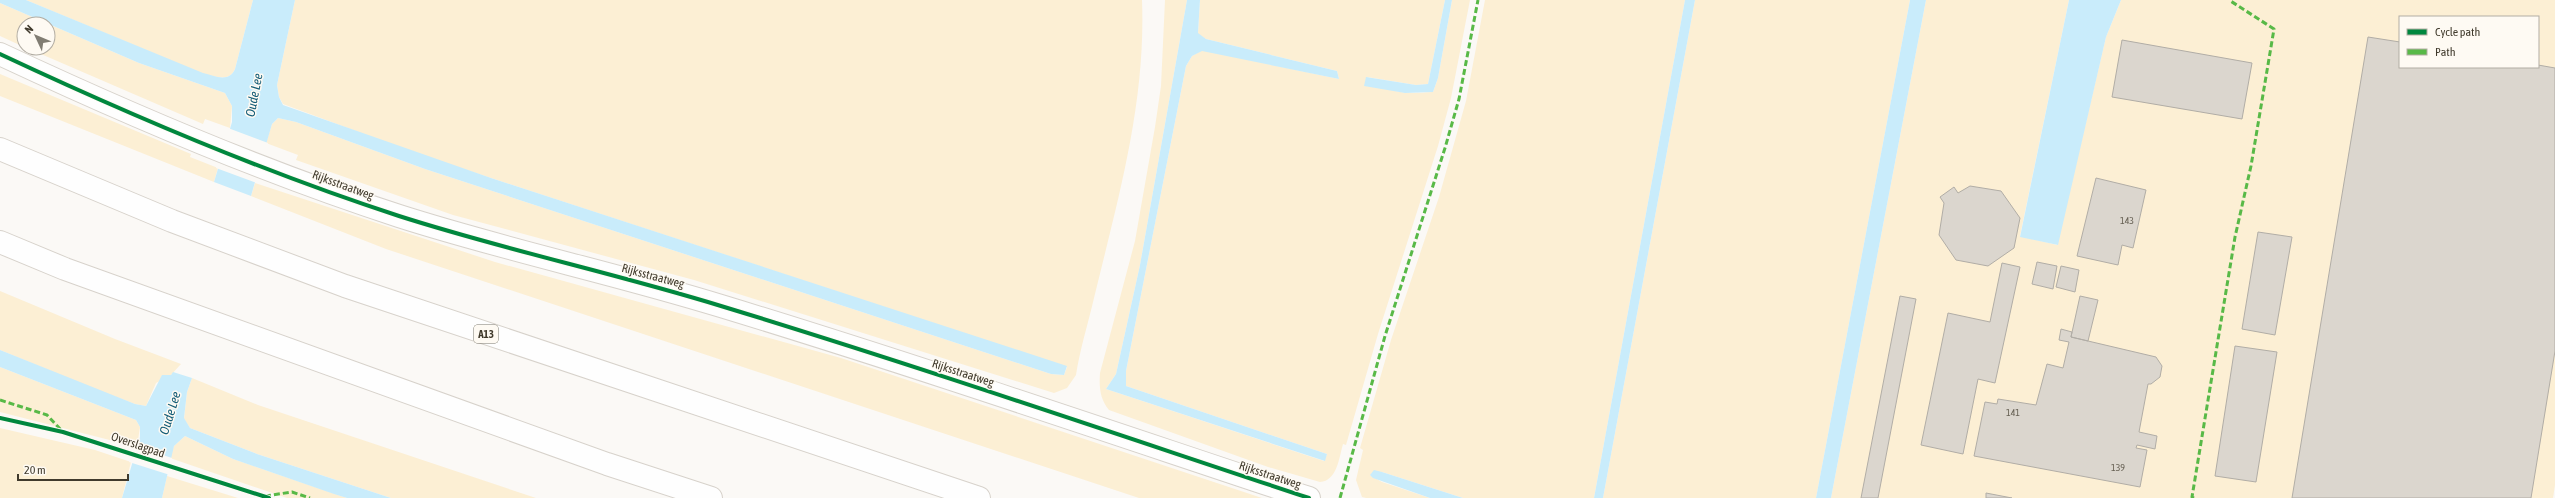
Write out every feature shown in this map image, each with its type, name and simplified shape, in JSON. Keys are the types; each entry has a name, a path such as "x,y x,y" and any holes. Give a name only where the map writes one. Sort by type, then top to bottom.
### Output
{"main road":[{"name":"Rijksstraatweg","path":"0,54 197,140 290,176 455,233 655,286 767,320 1309,498"},
{"name":"A13","path":"0,149 172,221 345,286 979,498"},
{"path":"0,242 64,270 607,464 711,498"}],"shaded area":[{"path":"26,0 253,0 235,69 229,76 221,78 203,74"},
{"path":"295,0 1142,0 1140,76 1135,113 1121,187 1076,375 1067,388 1054,393 694,280 453,215 296,160 298,155 266,143 272,124 278,118 296,122 425,169 1051,374 1064,375 1067,367 415,153 283,104 279,97 277,85"},
{"path":"1165,0 1187,0 1140,265 1116,374 1106,389 1324,461 1327,454 1126,386 1126,371 1186,66 1192,56 1202,50 1339,79 1337,71 1206,39 1198,34 1200,0 1445,0 1428,84 1416,85 1367,77 1392,90 1413,93 1433,92 1438,78 1452,0 1470,0 1451,98 1438,146 1378,334 1346,445 1343,444 1334,473 1326,481 1320,482 1268,467 1109,410 1102,397 1100,388 1100,373 1135,241 1155,127 1161,86"},
{"path":"1485,0 1685,0 1594,498 1463,498 1382,472 1370,475 1382,482 1430,498 1366,498 1362,497 1356,480 1363,450 1360,448 1391,340 1439,197 1466,101"},
{"path":"1695,0 1910,0 1816,498 1603,498"},
{"path":"1926,0 2069,0 2020,236 2057,245 2106,37 2121,0 2555,0 2555,485 2553,498 1831,498"},
{"path":"0,3 30,16 16,16 16,43 0,36"},
{"path":"56,27 139,63 225,93 232,106 230,128 205,119 203,124 46,56 56,56"},
{"path":"0,74 191,154 190,157 218,168 214,182 0,96"},
{"path":"255,183 495,262 841,358 1262,498 1139,498 386,249 251,196"},
{"path":"0,291 115,339 181,364 171,375 156,383 146,406 135,404 95,389 0,350"},
{"path":"0,367 136,420 140,427 137,447 0,412"},
{"path":"192,378 258,405 536,498 391,498 257,454 190,428 184,419 187,392"},
{"path":"0,428 95,450 131,462 122,498 0,498"},
{"path":"185,436 233,459 347,498 287,498 170,458 174,446"},
{"path":"167,476 238,498 162,498"}],"water":[{"name":"Oude Lee","path":"0,0 26,0 203,73 217,77 225,77 229,76 235,69 253,0 295,0 277,85 279,97 283,105 491,178 1067,366 1064,375 1051,374 425,169 296,122 278,118 272,124 251,196 214,182 232,122 232,106 225,93 139,63 56,27 56,16 30,16 0,3"},
{"path":"1187,0 1200,0 1198,33 1206,39 1337,71 1339,79 1202,51 1192,56 1186,66 1126,371 1126,386 1327,454 1325,461 1106,389 1116,374 1140,265"},
{"path":"1445,0 1452,0 1438,78 1433,92 1405,93 1364,86 1366,77 1416,85 1428,84"},
{"path":"1685,0 1695,0 1603,498 1594,498"},
{"path":"1910,0 1926,0 1831,498 1816,498"},
{"path":"2069,0 2121,0 2106,37 2058,245 2020,237"},
{"name":"Oude Lee","path":"0,350 135,404 146,406 162,375 171,375 173,372 192,378 187,392 184,418 190,428 257,454 391,498 347,498 233,459 185,436 174,446 162,498 122,498 140,437 140,427 136,420 0,367"},
{"path":"1374,470 1463,498 1430,498 1373,478 1370,475"}],"pier":[{"path":"228,128 268,143 257,183 216,168"},
{"path":"135,446 172,458 170,475 129,462"}],"building":[{"path":"2368,37 2399,42 2399,68 2539,68 2539,65 2555,68 2555,351 2531,498 2292,498"},
{"path":"2122,40 2252,63 2242,119 2112,97"},
{"path":"2096,178 2146,190 2133,248 2122,245 2118,265 2077,256"},
{"path":"1970,186 2001,191 2020,218 2014,248 1988,266 1956,260 1939,235 1944,203 1940,197 1954,187 1958,193"},
{"path":"2258,232 2292,237 2275,335 2242,329"},
{"path":"2037,262 2057,266 2053,289 2032,284"},
{"path":"2002,263 2020,267 1995,383 1978,379 1963,454 1921,445 1948,313 1990,322"},
{"path":"2061,266 2079,270 2075,292 2056,287"},
{"path":"1900,296 1916,299 1878,498 1861,498"},
{"path":"2080,296 2098,300 2088,341 2071,337"},
{"path":"2061,329 2072,332 2071,337 2156,357 2162,366 2160,377 2151,384 2148,384 2139,432 2157,436 2155,449 2137,445 2136,448 2147,450 2140,487 1974,456 1985,402 1997,404 1998,399 2036,405 2047,364 2063,368 2069,342 2059,340"},
{"path":"2235,346 2277,352 2256,482 2215,476"},
{"path":"1986,493 2012,498 1986,498"}],"marked path":[{"path":"1340,498 1385,336 1445,148 1459,99 1478,0"},
{"path":"2194,498 2192,497 2235,237 2251,166 2274,29 2229,0"},
{"path":"0,400 47,415 62,431"},
{"path":"265,496 292,492 310,498"}],"cycle path":[{"path":"0,54 98,99 197,141 348,199 439,228 681,294 795,329 1015,400 1309,498"},
{"name":"Overslagpad","path":"0,418 63,432 269,498"}]}
